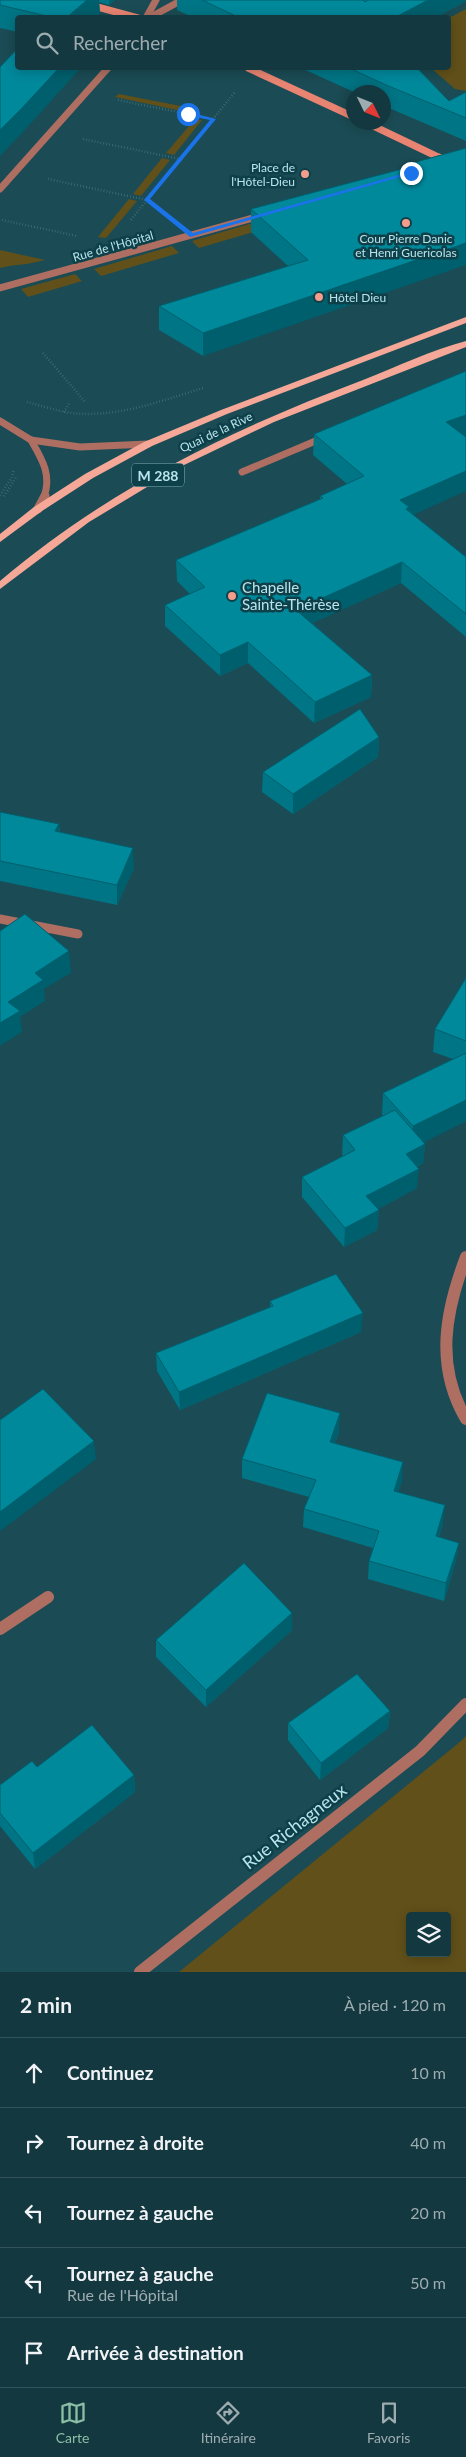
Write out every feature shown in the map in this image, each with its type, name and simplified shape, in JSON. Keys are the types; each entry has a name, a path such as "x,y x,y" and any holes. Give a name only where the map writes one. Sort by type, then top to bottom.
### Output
{"main road":[{"path":"72,0 127,15"},
{"path":"252,70 346,113"},
{"path":"382,130 436,156 466,165"},
{"name":"Quai de la Rive","path":"0,540 38,509 89,476 148,444 233,409 466,320"},
{"name":"Quai de la Rive","path":"0,586 36,555 89,516 146,481 202,451 245,431 466,344"}],"street":[{"path":"149,15 156,0"},
{"path":"154,15 182,0"},
{"path":"0,189 106,70"},
{"path":"437,167 466,165"},
{"name":"Rue de l'Hôpital","path":"0,288 269,214"},
{"path":"0,422 31,440 80,447 148,444"},
{"path":"242,472 332,434"},
{"path":"31,440 48,470 49,485 47,495 38,509"},
{"path":"0,919 78,934"},
{"path":"466,1257 459,1274 444,1352 457,1406 466,1419"},
{"path":"0,1629 48,1597"},
{"name":"Rue Richagneux","path":"140,1972 420,1751 466,1704"}],"path":[{"path":"147,200 240,86"},
{"path":"110,98 213,119"},
{"path":"182,121 188,114"},
{"path":"76,137 180,159"},
{"path":"40,178 147,200 192,235"},
{"path":"2,220 84,238"},
{"path":"43,352 86,403"},
{"path":"23,400 71,413"}],"shaded area":[{"path":"466,9 466,91 455,89 433,70 451,70 451,17"},
{"path":"119,94 186,107 182,111 115,97"},
{"path":"195,119 202,120 174,155 166,153"},
{"path":"162,158 170,160 141,196 133,194"},
{"path":"129,199 137,201 106,238 98,237"},
{"path":"303,208 311,215 199,248 192,241"},
{"path":"172,246 179,253 101,276 94,269"},
{"path":"0,250 45,260 0,268"},
{"path":"75,274 82,281 28,297 21,289"},
{"path":"466,1736 466,1972 179,1972 461,1741"}],"building":[{"path":"0,0 87,0 70,15 42,15 0,5"},
{"path":"202,0 363,0 365,2 368,0 428,0 400,15 234,15"},
{"path":"15,51 15,70 57,70 0,130 0,67"},
{"path":"353,70 419,70 449,101 466,92 466,118"},
{"path":"466,148 466,243 203,333 159,306 308,260 251,209 417,165 413,163"},
{"path":"466,371 466,415 446,422 466,437 466,471 400,500 409,507 406,509 466,557 466,614 402,562 296,610 372,675 315,702 248,642 220,655 165,605 205,587 176,560 323,498 320,496 364,476 314,434"},
{"path":"360,709 379,737 293,794 263,772"},
{"path":"0,812 59,824 55,831 133,848 117,885 0,861"},
{"path":"25,914 69,951 35,973 43,980 8,1002 20,1011 0,1023 0,931"},
{"path":"466,978 466,1041 435,1029"},
{"path":"466,1053 466,1100 413,1126 383,1093"},
{"path":"395,1110 425,1144 406,1154 419,1169 366,1196 379,1210 345,1228 302,1177 355,1150 343,1135"},
{"path":"336,1274 363,1313 179,1392 156,1353 273,1306 270,1301"},
{"path":"43,1389 94,1441 0,1512 0,1420"},
{"path":"267,1393 340,1413 330,1442 403,1462 394,1491 445,1505 436,1536 459,1543 446,1583 369,1561 379,1531 304,1509 316,1480 242,1459"},
{"path":"244,1563 292,1613 206,1690 156,1640"},
{"path":"357,1674 390,1711 321,1763 288,1723"},
{"path":"92,1725 134,1775 33,1853 0,1813 0,1785 32,1761 37,1767"}],"place":[{"name":"Place de l'Hôtel-Dieu","path":"305,174"},
{"name":"Cour Pierre Danic et Henri Guericolas","path":"406,223"},
{"name":"Hôtel Dieu","path":"319,297"},
{"name":"Chapelle Sainte-Thérèse","path":"232,596"}],"route":[{"path":"188,114 213,119 147,200 192,235 411,173"}]}
